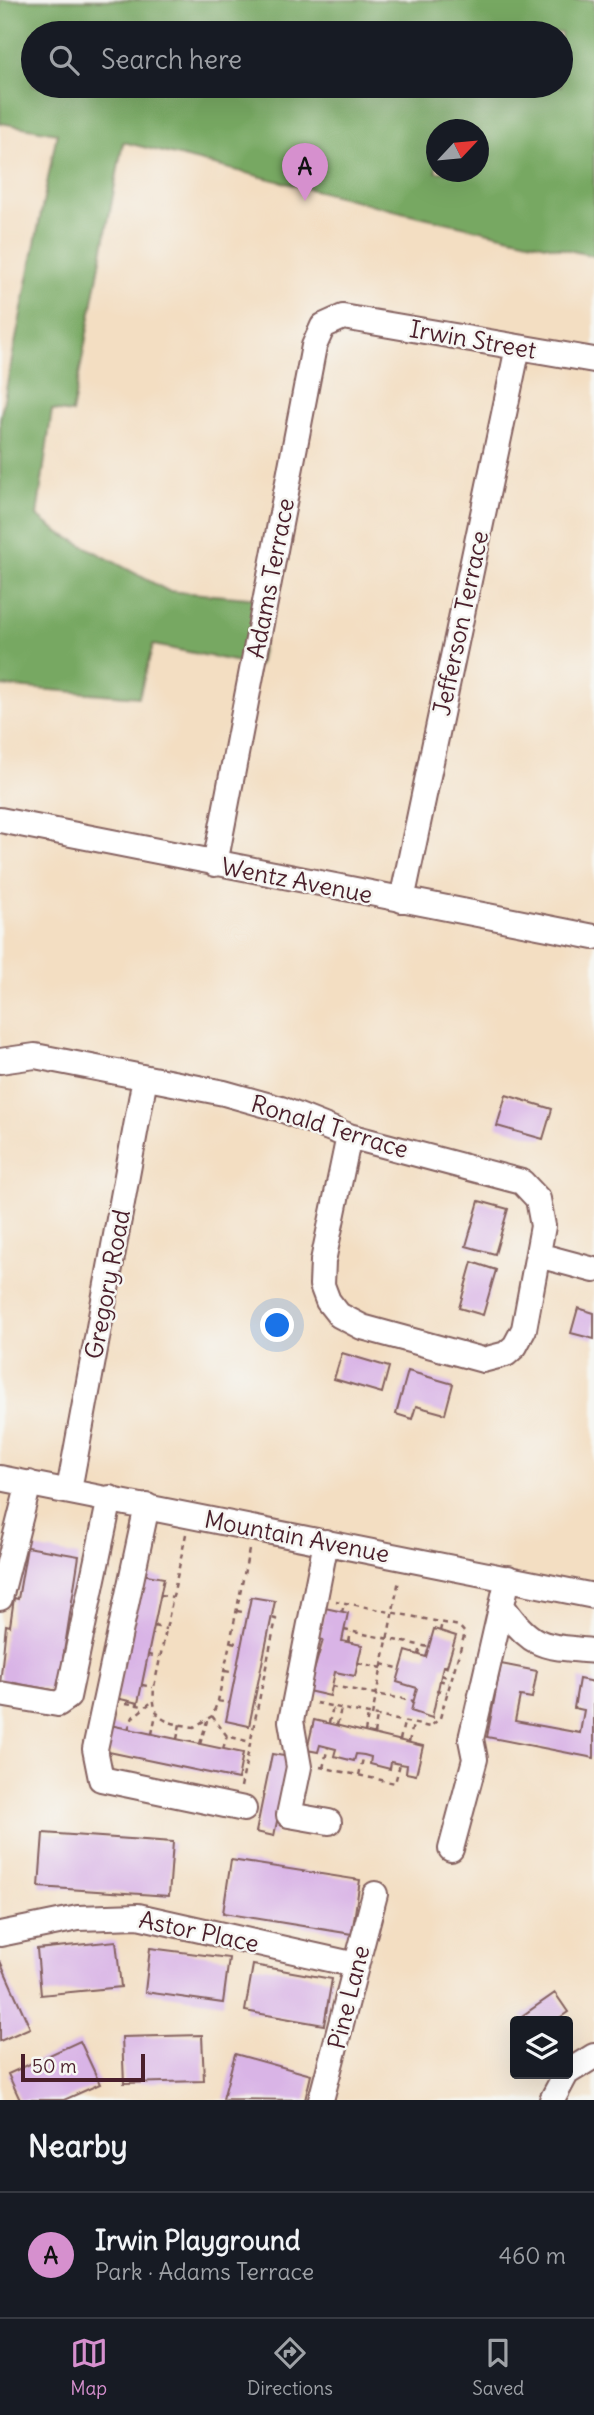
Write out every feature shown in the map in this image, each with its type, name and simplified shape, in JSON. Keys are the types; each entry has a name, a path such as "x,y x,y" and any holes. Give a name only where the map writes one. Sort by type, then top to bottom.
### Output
{"street":[{"name":"Irwin Street","path":"353,319 594,360"},
{"name":"Adams Terrace","path":"215,864 316,336 331,320 353,319"},
{"name":"Jefferson Terrace","path":"402,900 518,346"},
{"name":"Wentz Avenue","path":"0,820 594,937"},
{"name":"Ronald Terrace","path":"0,1061 35,1056 223,1093 281,1109 349,1136 522,1182 538,1199 543,1212 538,1255"},
{"name":"Gregory Road","path":"69,1490 145,1078"},
{"path":"349,1136 321,1273 328,1301 339,1315 354,1324 483,1360 495,1359 506,1354 522,1336 538,1255 594,1270"},
{"name":"Mountain Avenue","path":"0,1478 594,1596"},
{"path":"0,1598 29,1483"},
{"path":"0,1694 58,1704 68,1697 110,1498"},
{"path":"147,1506 95,1749 98,1770 101,1779 243,1798"},
{"path":"326,1542 291,1721 294,1749 311,1767 289,1815 329,1822"},
{"path":"451,1849 475,1759 471,1739 509,1578"},
{"path":"503,1607 517,1626 534,1642 548,1647 594,1651"},
{"name":"Pine Lane","path":"321,2100 375,1894"},
{"name":"Astor Place","path":"0,1934 78,1918 138,1916 356,1965"},
{"path":"573,2069 594,2056"},
{"path":"552,2100 564,2079"}],"path":[{"path":"152,1734 156,1714 154,1687 186,1534"},
{"path":"156,1714 164,1721 194,1727 212,1716 225,1671 250,1547"},
{"path":"365,1732 377,1694 400,1576"},
{"path":"160,1595 173,1597"},
{"path":"296,1699 422,1727 437,1723 460,1648 463,1628 316,1597"},
{"path":"342,1612 344,1603"},
{"path":"237,1611 248,1613"},
{"path":"243,1798 255,1708 276,1619 271,1618"},
{"path":"440,1631 442,1623"},
{"path":"154,1626 166,1629"},
{"path":"344,1630 429,1647"},
{"path":"349,1642 351,1632"},
{"path":"231,1642 242,1644"},
{"path":"419,1655 421,1646"},
{"path":"453,1646 460,1648"},
{"path":"148,1655 160,1657"},
{"path":"358,1663 401,1669"},
{"path":"443,1666 454,1669"},
{"path":"225,1671 236,1673"},
{"path":"441,1675 451,1678"},
{"path":"439,1680 450,1683"},
{"path":"142,1685 154,1687"},
{"path":"332,1686 414,1701"},
{"path":"436,1690 447,1693"},
{"path":"128,1729 133,1717 153,1701"},
{"path":"218,1701 229,1703"},
{"path":"437,1702 444,1703"},
{"path":"329,1723 332,1707"},
{"path":"337,1725 341,1709"},
{"path":"212,1716 227,1736 251,1742"},
{"path":"373,1734 377,1717"},
{"path":"200,1744 207,1721"},
{"path":"400,1740 404,1723"},
{"path":"177,1739 180,1724"},
{"path":"409,1742 413,1725"},
{"path":"223,1749 227,1736"},
{"path":"311,1767 328,1747"},
{"path":"359,1775 363,1755"},
{"path":"311,1767 395,1783 400,1764"}],"green space":[{"path":"0,0 594,0 594,256 401,212 123,142 72,413 52,410 37,516 58,532 168,591 271,600 259,666 153,645 139,697 0,686 0,419 57,133 0,123"}],"building":[{"path":"506,1095 552,1109 543,1139 497,1126"},
{"path":"479,1201 508,1209 495,1254 466,1246"},
{"path":"472,1262 496,1270 483,1315 459,1308"},
{"path":"578,1308 594,1313 594,1339 571,1333"},
{"path":"342,1353 389,1367 382,1393 334,1379"},
{"path":"408,1371 453,1384 445,1414 416,1406 412,1419 396,1414"},
{"path":"27,1547 79,1556 58,1691 14,1683 14,1688 0,1685 6,1625 10,1626 14,1598 18,1599"},
{"path":"141,1574 164,1578 138,1703 116,1698"},
{"path":"251,1597 275,1601 249,1726 226,1721"},
{"path":"325,1608 348,1613 342,1641 362,1645 355,1676 335,1672 330,1696 308,1691 323,1640 319,1639"},
{"path":"434,1629 456,1636 447,1666 443,1666 432,1718 411,1711 417,1688 397,1682 406,1651 426,1657"},
{"path":"501,1664 537,1671 532,1698 520,1696 515,1721 580,1733 584,1710 574,1708 579,1679 594,1682 594,1758 487,1737"},
{"path":"314,1720 423,1746 416,1775 406,1773 407,1765 391,1762 390,1769 370,1764 371,1757 364,1755 356,1754 354,1761 334,1756 336,1749 320,1745 318,1752 307,1750"},
{"path":"110,1725 243,1753 238,1779 104,1751"},
{"path":"272,1754 290,1757 274,1836 256,1832"},
{"path":"43,1833 173,1842 169,1896 39,1887"},
{"path":"231,1860 360,1880 352,1934 223,1913"},
{"path":"116,1941 121,1987 41,1995 37,1949"},
{"path":"150,1948 229,1958 223,2003 145,1992"},
{"path":"0,1961 30,2028 0,2041"},
{"path":"253,1965 332,1979 324,2025 245,2011"},
{"path":"555,1993 568,2012 562,2016 522,2016"},
{"path":"202,2035 204,2081 124,2083 122,2037"},
{"path":"80,2041 100,2084 64,2100 20,2100 8,2074"},
{"path":"235,2054 311,2075 305,2100 223,2099"}],"place":[{"name":"Irwin Playground","path":"305,201"}]}
